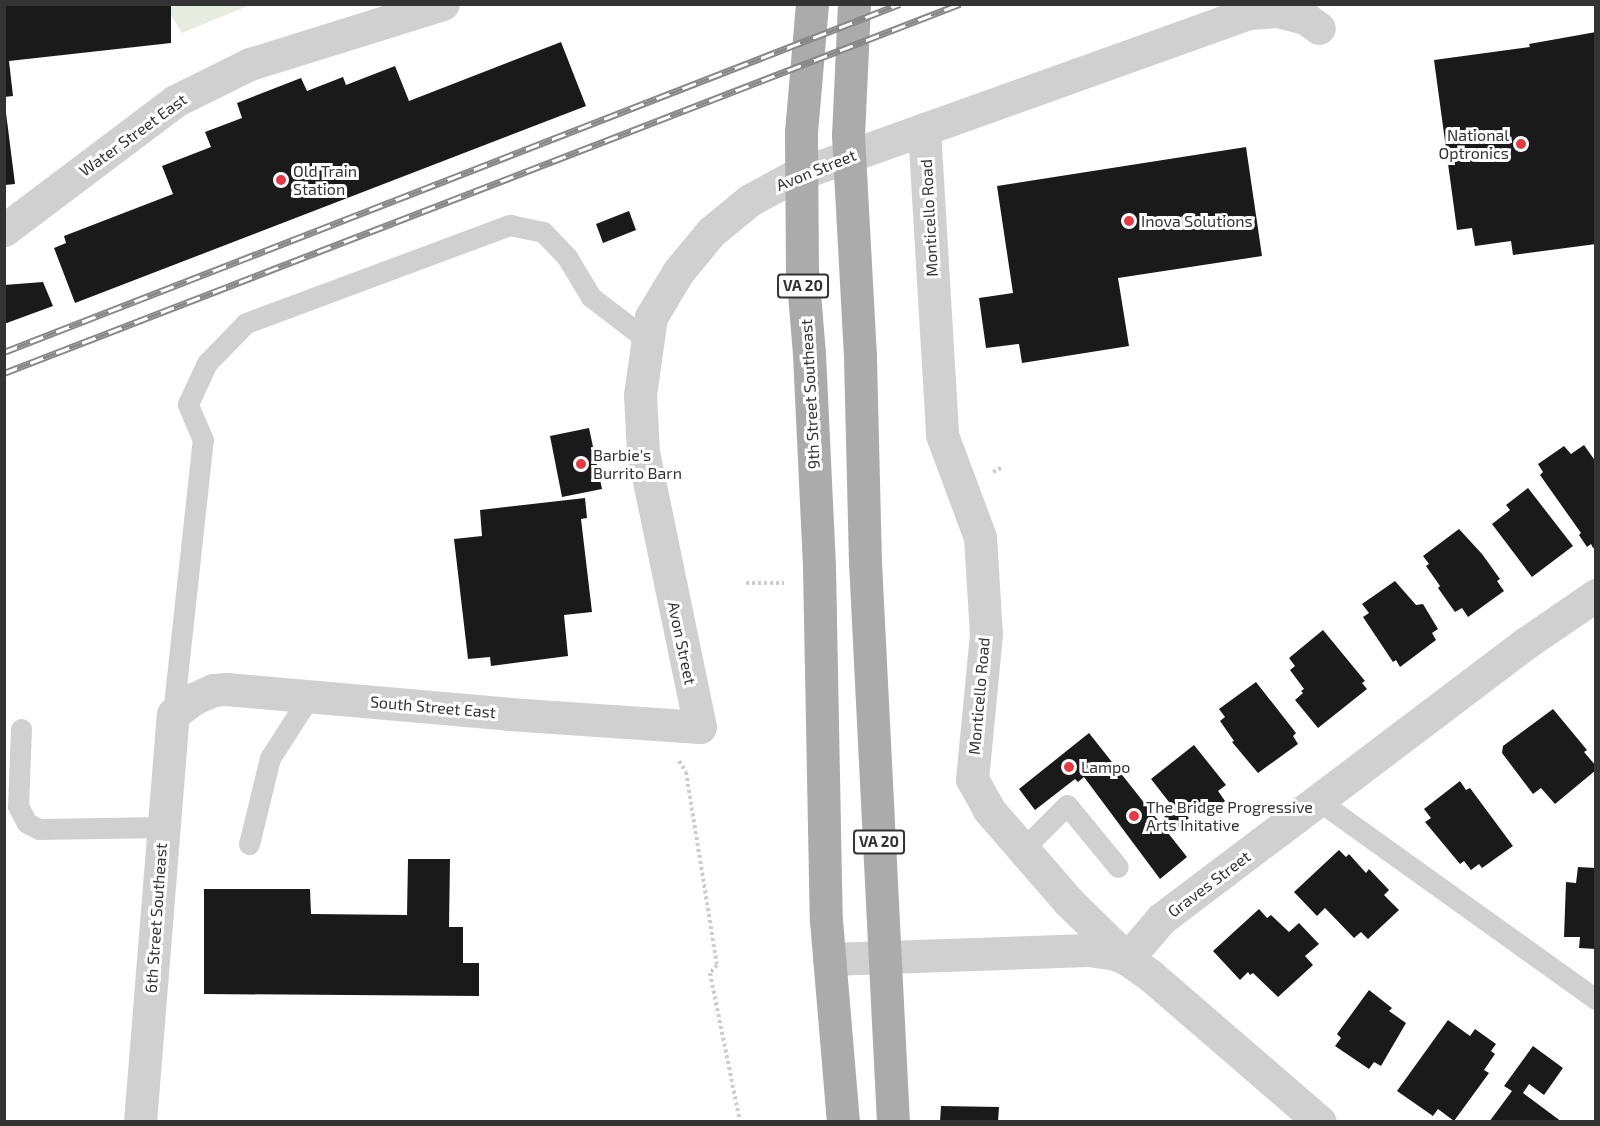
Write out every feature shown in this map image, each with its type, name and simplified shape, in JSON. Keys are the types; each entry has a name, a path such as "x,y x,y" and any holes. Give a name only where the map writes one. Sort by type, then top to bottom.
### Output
{"main road":[{"name":"9th Street Southeast","path":"805,575 801,132 812,4"},
{"name":"VA 20","path":"854,4 848,135 860,358 865,562 893,1122"},
{"name":"VA 20","path":"805,575 829,959 843,1122"}],"street":[{"name":"Water Street East","path":"4,230 175,101 250,64 443,4"},
{"name":"Avon Street","path":"700,727 643,452 639,395 651,317 678,272 711,232 750,200 796,175 1250,13 1277,11 1305,18 1319,28"},
{"name":"Monticello Road","path":"924,129 942,435 980,537 986,634 972,779 988,810 1069,902 1126,959 1151,976 1320,1122"},
{"name":"Graves Street","path":"1126,959 1161,919 1526,643 1596,595"},
{"name":"South Street East","path":"173,714 193,699 213,690 226,689 700,727"},
{"name":"6th Street Southeast","path":"140,1122 173,714"},
{"path":"829,959 1088,950 1115,954 1126,959"}],"lane":[{"path":"173,714 203,440 188,404 207,363 246,323 510,225 543,232 567,257 591,297 646,339"},
{"path":"249,844 270,758 310,696"},
{"path":"21,729 18,807 27,823 39,829 163,827"},
{"path":"1319,801 1596,999"},
{"path":"1023,849 1067,805 1118,867"}],"path":[{"path":"746,584 805,575"},
{"path":"676,756 686,772 717,965 710,973 740,1122"}],"shaded area":[{"path":"171,4 250,5 182,33 171,15"}],"building":[{"path":"4,4 171,4 171,43 9,61 13,96 4,97"},
{"name":"National Optronics","path":"1596,32 1596,244 1513,255 1511,241 1475,246 1472,228 1457,230 1434,60 1530,47 1529,44"},
{"name":"Old Train Station","path":"561,42 586,106 75,303 54,248 66,243 64,236 173,194 162,166 211,147 205,132 242,118 237,103 301,78 307,91 343,77 346,85 395,66 409,101"},
{"path":"5,105 15,184 5,185"},
{"name":"Inova Solutions","path":"1246,147 1262,256 1118,278 1129,346 1022,363 1019,344 986,348 979,298 1013,293 997,186"},
{"path":"629,211 636,230 603,243 596,224"},
{"path":"43,282 53,306 4,324 4,285"},
{"path":"589,428 602,489 562,497 550,436"},
{"path":"1584,445 1596,462 1596,547 1593,548 1591,544 1587,547 1579,535 1581,533 1540,475 1543,472 1538,464 1564,446 1571,454"},
{"path":"1528,488 1573,546 1532,577 1492,524 1510,510 1506,505"},
{"path":"585,498 587,518 581,519 592,612 564,615 568,656 491,666 490,657 468,659 454,539 482,536 480,510"},
{"path":"1459,529 1482,554 1500,579 1497,581 1504,591 1468,617 1462,608 1455,612 1438,588 1440,586 1426,566 1429,564 1423,556"},
{"path":"1395,581 1416,605 1423,604 1438,629 1432,633 1436,640 1400,667 1396,660 1393,662 1363,617 1369,613 1362,604"},
{"path":"1323,630 1365,681 1362,683 1367,689 1318,728 1295,700 1304,689 1290,670 1295,666 1289,658"},
{"path":"1256,682 1296,733 1293,736 1298,744 1258,773 1232,742 1234,741 1220,721 1225,717 1219,709"},
{"path":"1553,709 1587,750 1584,752 1596,766 1596,770 1555,804 1541,788 1533,794 1502,753 1503,746"},
{"name":"The Bridge Progressive Arts Initative","path":"1089,733 1187,857 1160,879 1084,777 1078,782 1075,779 1035,810 1019,789"},
{"path":"1194,745 1226,785 1218,791 1225,801 1207,815 1199,804 1186,815 1189,818 1175,829 1159,810 1169,802 1151,779"},
{"path":"1460,781 1466,790 1470,788 1513,846 1482,868 1479,864 1471,870 1464,861 1460,864 1425,822 1431,818 1424,809"},
{"path":"1339,850 1346,857 1349,854 1366,873 1369,869 1389,890 1384,895 1399,910 1368,939 1361,932 1354,938 1325,908 1317,916 1294,892"},
{"path":"408,859 450,859 449,927 463,927 463,963 479,963 479,996 204,994 204,889 310,889 311,914 407,915"},
{"path":"1578,867 1596,868 1596,949 1579,948 1580,937 1564,937 1566,882 1576,883"},
{"path":"1259,909 1267,918 1271,915 1289,932 1299,923 1319,944 1305,956 1313,965 1278,997 1253,973 1250,975 1248,972 1240,980 1213,951"},
{"path":"1369,990 1392,1008 1389,1011 1406,1023 1381,1066 1374,1062 1369,1069 1335,1046 1341,1038 1337,1034"},
{"path":"1448,1020 1470,1036 1475,1029 1496,1044 1491,1051 1495,1054 1484,1070 1489,1073 1454,1121 1438,1109 1433,1116 1397,1091"},
{"path":"1533,1046 1563,1068 1544,1095 1529,1084 1523,1093 1562,1122 1489,1122 1512,1091 1504,1086"},
{"path":"941,1106 999,1107 998,1122 940,1122"}],"railway":[{"path":"4,352 900,4"},
{"path":"4,373 960,4"}],"place":[{"name":"National Optronics","path":"1521,144"},
{"name":"Old Train Station","path":"281,180"},
{"name":"Inova Solutions","path":"1129,221"},
{"name":"Barbie's Burrito Barn","path":"581,464"},
{"name":"Lampo","path":"1069,767"},
{"name":"The Bridge Progressive Arts Initative","path":"1134,816"}]}
